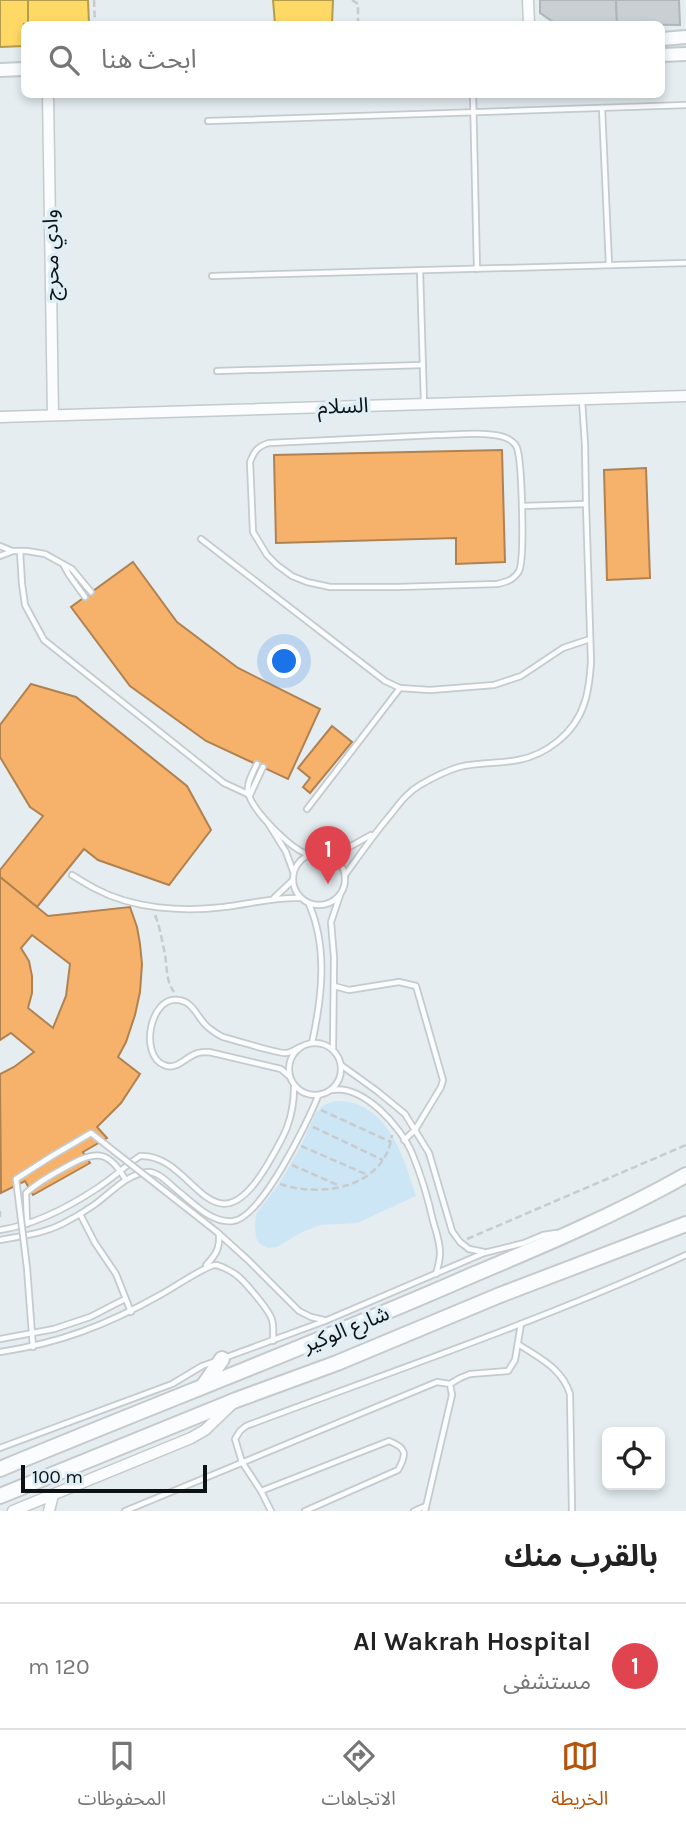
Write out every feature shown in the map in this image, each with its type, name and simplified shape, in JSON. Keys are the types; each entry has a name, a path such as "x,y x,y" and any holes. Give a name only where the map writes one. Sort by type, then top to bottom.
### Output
{"main road":[{"name":"شارع الوكير","path":"0,1469 396,1309 584,1227 686,1175"},
{"name":"شارع الوكير","path":"0,1496 236,1400 337,1363 500,1295 686,1224"},
{"path":"204,1385 222,1359"}],"street":[{"path":"528,0 528,21"},
{"path":"665,39 686,37"},
{"path":"665,55 686,54"},
{"path":"0,70 21,69"},
{"name":"وادي محرج","path":"48,98 53,415"},
{"name":"السلام","path":"0,417 686,396"},
{"path":"13,1511 191,1438 205,1430 236,1400"},
{"path":"49,1511 53,1495"}],"lane":[{"path":"473,98 477,269"},
{"path":"208,121 686,105"},
{"path":"603,107 609,265"},
{"path":"212,276 686,263"},
{"path":"420,270 424,404"},
{"path":"217,371 423,365"},
{"path":"345,875 401,801 417,787 459,767 521,760 540,754 575,723 584,706 591,662 582,399"},
{"path":"436,435 496,435 507,438 517,448 522,506 522,562 515,576 508,582 484,585 330,587 292,576 277,565 259,543 253,532 250,462 257,448 269,443 436,435"},
{"path":"522,506 586,504"},
{"path":"201,539 385,681 400,688 430,690 494,685 521,676 563,648 590,639"},
{"path":"0,546 13,551 45,554 76,572 91,592"},
{"path":"0,556 13,551"},
{"path":"20,551 25,605 44,640 223,783 250,795"},
{"path":"64,565 85,597"},
{"path":"307,809 400,688"},
{"path":"257,764 249,784 255,807 295,848 308,855"},
{"path":"250,795 263,768"},
{"path":"268,822 286,852 293,873"},
{"path":"333,856 375,833"},
{"path":"333,1050 331,922 344,885 345,875 339,861 325,853 308,855 296,865 292,881 300,898 317,905 334,901 340,894"},
{"path":"72,875 97,890 150,906 221,908 300,898"},
{"path":"270,900 292,881"},
{"path":"308,903 316,921 321,971 321,992 313,1043"},
{"path":"334,986 349,990 399,982 416,986 443,1080 415,1130 404,1140"},
{"path":"0,1230 36,1222 96,1189 140,1156 156,1158 167,1164 208,1198 218,1203 229,1204 237,1201 262,1173 291,1119 294,1087 289,1076 281,1069 209,1052 196,1053 175,1066 168,1067 160,1063 151,1051 150,1036 160,1007 168,1000 180,999 194,1009 210,1029 222,1036 286,1054 313,1043 327,1046 333,1050 341,1065 338,1083 332,1090"},
{"path":"289,1076 290,1059 300,1047"},
{"path":"341,1065 405,1114 429,1153 452,1231 469,1249 484,1252"},
{"path":"294,1087 301,1092 317,1096 340,1088 359,1095 384,1113 394,1125 412,1152 439,1244 436,1275"},
{"path":"0,1240 16,1239 60,1226 94,1205 125,1179 146,1172 157,1174 206,1213 220,1220 233,1221 243,1218 274,1181 317,1096"},
{"path":"33,1347 16,1179 91,1133 218,1232 299,1311 325,1321"},
{"path":"26,1224 26,1192 88,1155 105,1157 125,1179"},
{"path":"80,1213 95,1243 116,1274 131,1312"},
{"path":"0,1448 172,1384 202,1366 325,1321 484,1252 524,1243 543,1235 584,1227"},
{"path":"0,1352 33,1347 94,1329 131,1312 202,1269 220,1246 218,1232"},
{"path":"271,1511 242,1462 235,1439 246,1426 521,1324 686,1255"},
{"path":"202,1269 217,1265 237,1275 269,1312 273,1341"},
{"path":"0,1339 33,1334 90,1317 125,1299"},
{"path":"125,1511 437,1382 450,1384 470,1374 508,1371 515,1360 521,1324"},
{"path":"518,1345 550,1364 567,1383 570,1394 572,1511"},
{"path":"414,1511 426,1509 453,1395 450,1384"},
{"path":"261,1492 389,1441 403,1449 398,1470 305,1511"}],"path":[{"path":"94,0 94,21"},
{"path":"352,0 358,4 358,21"},
{"path":"150,906 158,922 170,986 180,999"},
{"path":"313,1107 391,1142"},
{"path":"305,1124 383,1160"},
{"path":"274,1181 295,1189 317,1191 343,1188 369,1175 383,1160 391,1142 394,1125"},
{"path":"295,1143 369,1175"},
{"path":"460,1242 686,1145"},
{"path":"285,1161 343,1188"},
{"path":"0,1211 0,1217"}],"shaded area":[{"path":"336,1101 354,1103 381,1120 399,1149 416,1196 357,1223 321,1225 302,1232 277,1247 268,1248 256,1238 256,1214 279,1184 316,1113 324,1105"}],"building: سكن":[{"path":"0,0 28,0 28,21 21,21 21,46 0,47"},
{"path":"28,0 88,0 89,21 28,21"},
{"path":"273,0 333,0 332,21 275,21"}],"building: صحة":[{"path":"502,450 505,562 456,564 456,538 276,543 274,455"},
{"path":"646,468 650,578 607,580 604,470"},
{"path":"133,562 177,622 238,668 320,709 288,779 206,741 130,686 71,607"},
{"path":"31,684 76,697 187,786 211,830 169,885 98,860 84,849 37,907 0,877 0,870 43,816 30,807 0,757 0,725"},
{"path":"332,726 352,742 310,793 303,787 310,778 298,768"},
{"path":"0,877 48,916 130,907 140,944 140,992 126,1042 118,1057 140,1074 121,1103 97,1127 107,1138 83,1152 90,1163 33,1195 25,1181 1,1193 0,1074 34,1052 11,1033 0,1040","holes":["32,935 70,964 66,996 53,1028 28,1008 32,993 32,976 29,961 21,948"]}],"building: أخرى":[{"path":"540,0 616,0 617,21 552,21 540,13"},
{"path":"616,0 679,0 680,25 665,25 665,21 617,21"}],"place":[{"name":"Al Wakrah Hospital","path":"328,884"}]}
